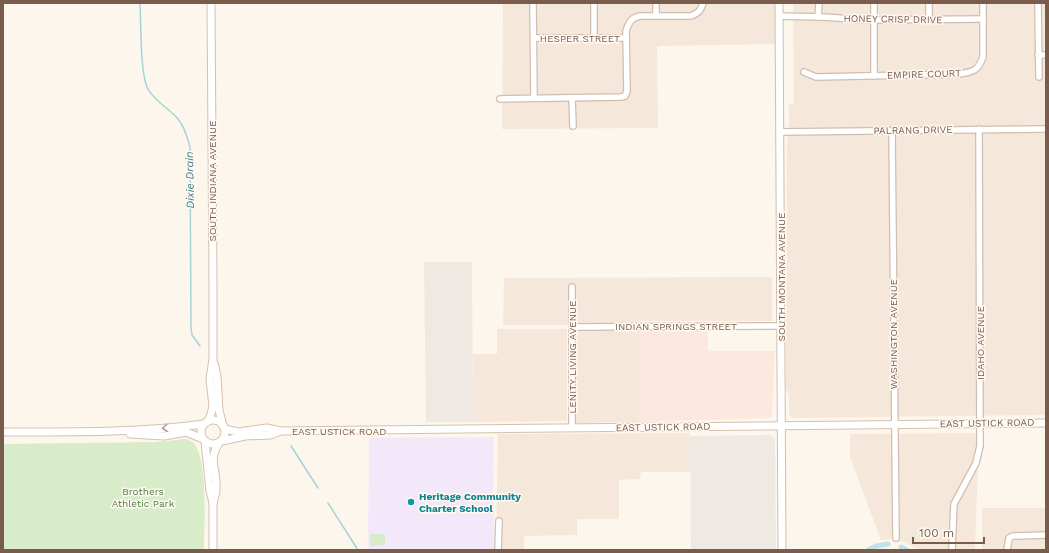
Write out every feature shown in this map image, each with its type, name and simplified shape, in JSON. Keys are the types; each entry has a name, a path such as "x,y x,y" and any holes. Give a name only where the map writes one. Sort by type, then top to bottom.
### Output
{"main road":[{"name":"SOUTH INDIANA AVENUE","path":"205,423 210,417 213,407 210,379 213,359 210,3"},
{"name":"SOUTH MONTANA AVENUE","path":"779,3 782,550"},
{"name":"SOUTH INDIANA AVENUE","path":"213,359 217,376 219,410 224,427"},
{"path":"3,432 104,432 151,430 205,423 216,420 224,427 225,435 215,449 213,455 216,491 213,503"},
{"path":"205,423 201,432 204,440 210,491 213,503 213,550"},
{"name":"EAST USTICK ROAD","path":"224,427 238,432 267,428 280,431 1046,423"},
{"name":"EAST USTICK ROAD","path":"221,442 245,436 271,435 280,431"},
{"path":"104,432 150,436 164,436 186,432 210,444 221,442"}],"street":[{"path":"534,3 534,98"},
{"path":"594,3 594,38"},
{"path":"656,3 656,16"},
{"path":"500,99 625,96 627,91 626,31 633,18 640,16 692,16 697,14 702,9 703,3"},
{"path":"818,17 819,3"},
{"path":"874,3 874,76"},
{"path":"929,3 929,19"},
{"name":"EMPIRE COURT","path":"804,72 816,77 960,74 972,72 980,65 983,57 983,3"},
{"path":"1038,3 1039,77"},
{"name":"HONEY CRISP DRIVE","path":"780,16 874,20 983,19"},
{"name":"HESPER STREET","path":"534,38 626,38"},
{"path":"1038,55 1046,55"},
{"path":"572,98 572,126"},
{"name":"IDAHO AVENUE","path":"952,550 954,504 976,463 980,446 979,129"},
{"name":"PALRANG DRIVE","path":"780,132 1046,129"},
{"name":"WASHINGTON AVENUE","path":"892,130 896,538"},
{"name":"LENITY LIVING AVENUE","path":"572,287 572,428"},
{"name":"INDIAN SPRINGS STREET","path":"572,327 781,326"},
{"path":"498,550 499,521"},
{"path":"1007,550 1009,538 1013,536 1046,535"}],"shaded area":[{"path":"503,3 775,3 775,44 657,46 658,128 502,129"},
{"path":"793,3 1046,3 1046,415 793,418 789,414 789,396 786,388 787,142 789,104 794,104"},
{"path":"424,262 472,262 473,422 426,422"},
{"path":"772,277 772,321 640,321 639,422 575,423 574,325 503,325 504,278"},
{"path":"497,329 567,329 567,421 473,422 473,354 497,354"},
{"path":"639,331 708,331 708,351 775,351 772,416 769,418 639,422"},
{"path":"690,433 690,472 641,472 640,479 619,480 619,519 577,519 577,535 524,536 524,550 496,550 498,434"},
{"path":"979,433 975,550 921,550 902,541 890,539 881,540 850,457 850,434"},
{"path":"770,435 775,439 776,550 691,550 690,436"},
{"path":"494,437 494,550 368,550 369,438"},
{"path":"982,508 1046,508 1046,550 982,549"}],"green space":[{"name":"Brothers Athletic Park","path":"185,439 194,444 199,454 202,466 205,511 204,550 3,550 3,444 159,442"},
{"path":"370,534 385,534 385,545 370,546"}],"waterway":[{"name":"Dixie Drain","path":"140,3 142,61 145,82 154,98 180,122 186,132 190,147 191,328 192,335 200,346"},
{"name":"Dixie Drain","path":"291,446 318,488"},
{"name":"Dixie Drain","path":"328,503 358,550"},
{"path":"868,550 876,546 888,544"},
{"path":"901,547 907,550"}],"place":[{"name":"Heritage Community Charter School","path":"411,502"}]}
